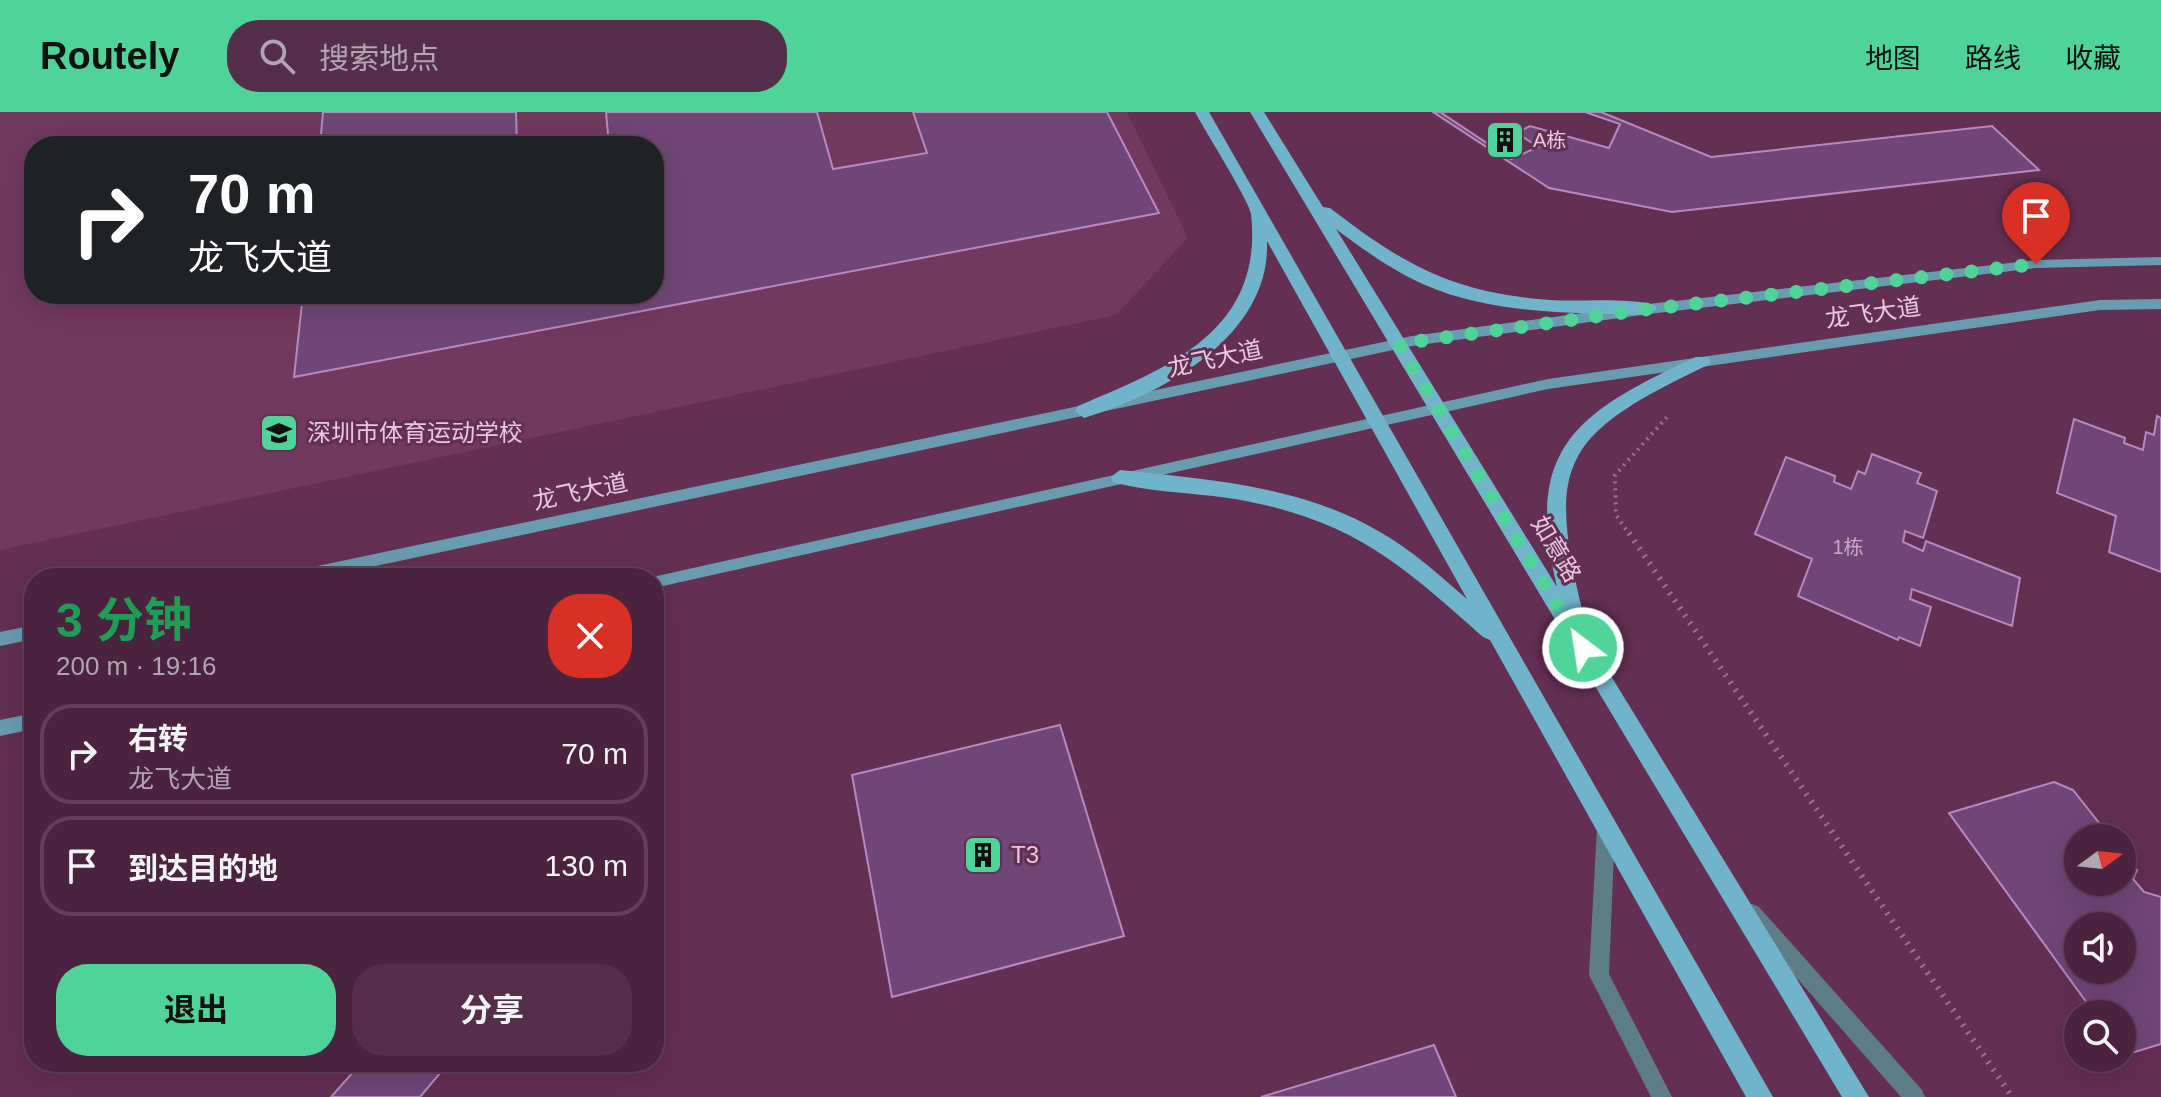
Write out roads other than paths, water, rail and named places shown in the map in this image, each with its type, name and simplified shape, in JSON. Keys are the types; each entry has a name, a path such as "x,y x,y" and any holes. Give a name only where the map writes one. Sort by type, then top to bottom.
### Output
{"main road":[{"path":"1202,112 1760,1097"},
{"name":"如意路","path":"1257,112 1856,1097"},
{"path":"1313,204 1397,262 1448,287 1499,300 1649,309"},
{"path":"1084,411 1190,361 1230,326 1247,299 1259,265 1258,212"},
{"name":"龙飞大道","path":"337,568 1399,344 1649,309 2036,264 2161,261"},
{"name":"龙飞大道","path":"664,580 1548,384 2100,305 2161,304"},
{"path":"1583,648 1560,565 1554,504 1564,455 1590,423 1639,389 1702,361"},
{"path":"1120,477 1223,488 1293,505 1356,527 1424,573 1501,640"},
{"path":"0,639 24,634"},
{"path":"0,728 24,723"}],"lane":[{"path":"1606,825 1599,975 1662,1097"},
{"path":"1726,884 1915,1097"}],"place":[{"name":"A栋","path":"1505,140"},
{"name":"深圳市体育运动学校","path":"279,433"},
{"name":"T3","path":"983,855"}]}
